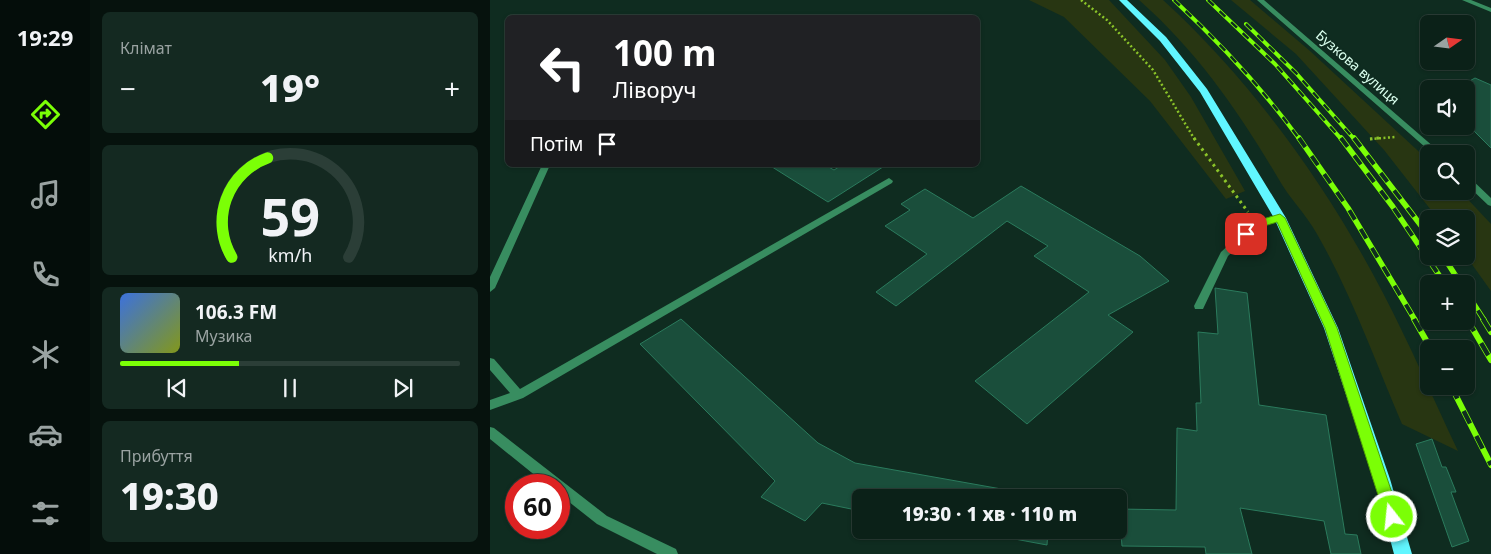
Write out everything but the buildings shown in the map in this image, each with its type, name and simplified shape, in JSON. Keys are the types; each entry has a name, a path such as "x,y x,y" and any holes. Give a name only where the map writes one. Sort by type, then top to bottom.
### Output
{"main road":[{"path":"1123,0 1163,39 1204,91 1280,218 1331,328 1382,479 1403,554"}],"street":[{"name":"Бузкова вулиця","path":"1260,0 1428,145"},
{"path":"1465,0 1491,10"},
{"path":"490,288 545,167"},
{"path":"490,405 519,396 889,181"},
{"path":"1475,188 1491,203"},
{"path":"1199,306 1224,254 1257,224 1280,218"},
{"path":"490,362 519,396"},
{"path":"490,432 543,474"},
{"path":"570,495 602,520 672,554"}],"path":[{"path":"1081,0 1107,20 1153,70 1195,140 1257,224"},
{"path":"1370,139 1392,138"}],"green space":[{"path":"1029,0 1109,0 1165,60 1191,97 1245,191 1226,199 1150,101 1064,17"},
{"path":"1139,0 1163,0 1196,31 1257,100 1313,175 1361,253 1412,352 1420,369 1420,395 1432,395 1458,451 1402,424 1352,303 1313,227 1282,185 1216,83 1180,40"},
{"path":"1231,0 1250,0 1310,51 1420,153 1420,196 1384,150 1296,54"},
{"path":"1423,200 1468,200 1491,224 1491,291 1472,265 1475,265 1475,210 1431,210"}],"railway":[{"path":"1174,0 1240,67 1300,140"},
{"path":"1208,0 1275,64 1342,140"},
{"path":"1246,24 1296,73 1355,140"},
{"path":"1299,138 1348,208 1415,320"},
{"path":"1341,138 1393,207 1439,275"},
{"path":"1354,138 1420,224"},
{"path":"1449,265 1455,275"},
{"path":"1475,306 1484,320"},
{"path":"1414,319 1426,340"},
{"path":"1483,319 1491,332"},
{"path":"1473,330 1491,360"},
{"path":"1456,395 1491,465"}],"route":[{"path":"1246,234 1257,224 1280,218 1331,328 1382,479 1392,517"}]}
